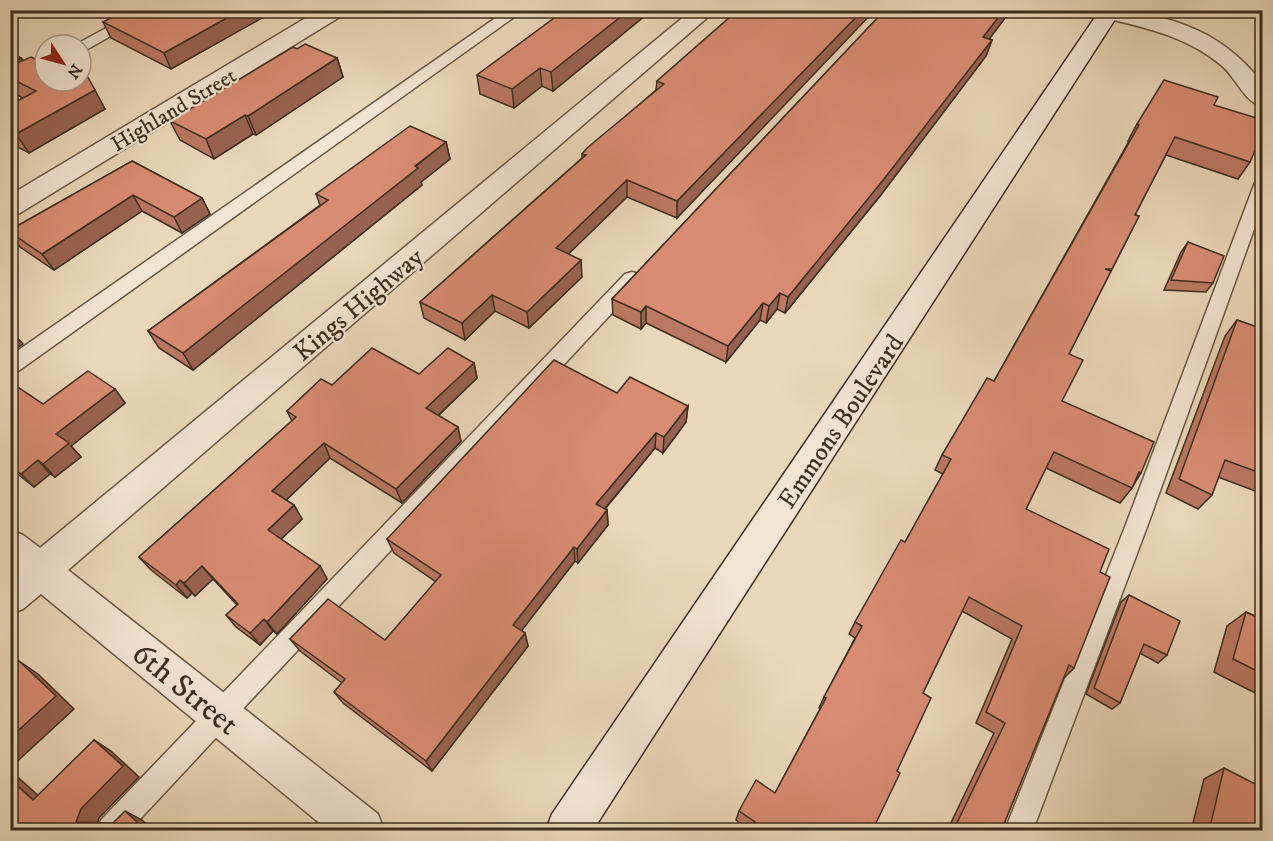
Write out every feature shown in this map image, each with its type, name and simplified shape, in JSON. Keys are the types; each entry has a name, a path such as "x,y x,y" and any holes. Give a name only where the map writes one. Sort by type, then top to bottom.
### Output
{"street":[{"name":"Highland Street","path":"10,207 334,10"},
{"name":"Kings Highway","path":"10,597 706,10"},
{"path":"1107,11 1173,29 1201,41 1232,62 1263,99"},
{"name":"Emmons Boulevard","path":"568,831 1107,11"},
{"name":"6th Street","path":"10,546 362,831"}],"lane":[{"path":"93,41 150,10"},
{"path":"10,367 517,10"},
{"path":"1019,831 1140,516 1263,185"},
{"path":"111,831 218,714 649,261"}],"building":[{"path":"126,10 241,10 164,53 103,22"},
{"path":"565,10 629,10 551,72 540,68 512,89 477,75"},
{"path":"738,10 863,10 677,201 627,180 556,248 581,260 527,312 492,295 462,323 420,302 586,155 582,154 587,148 664,84 657,81"},
{"path":"885,10 1004,10 983,37 992,40 884,179 788,297 780,293 769,306 763,303 728,346 646,306 641,312 612,299"},
{"path":"305,44 337,58 248,116 245,115 206,139 170,121 293,47 297,49"},
{"path":"10,52 21,58 10,63"},
{"path":"33,58 33,90 10,78 10,66"},
{"path":"1164,80 1218,97 1214,105 1263,120 1263,132 1250,162 1175,137 1135,215 1139,216 1112,269 1105,269 1111,271 1069,354 1083,360 1062,401 1154,442 1132,488 1054,452 1026,509 1109,549 1100,572 1110,577 1074,668 1069,665 1001,831 953,831 1005,723 986,712 1022,626 969,597 923,693 931,698 897,771 900,773 874,827 867,823 864,831 750,831 755,822 739,811 756,780 775,793 862,626 855,622 901,540 905,542 951,459 942,455 987,378 994,381 1139,125 1137,124"},
{"path":"33,93 90,93 16,134 10,131 10,105"},
{"path":"410,126 446,142 415,166 418,168 183,353 148,331 328,200 316,194"},
{"path":"132,161 202,198 174,217 133,195 42,254 10,232 10,230"},
{"path":"1188,242 1224,256 1213,283 1171,280"},
{"path":"1237,320 1263,329 1263,474 1225,460 1212,495 1179,479"},
{"path":"372,348 419,374 448,348 474,363 426,408 458,427 396,489 324,443 272,491 294,505 268,530 320,566 267,622 264,619 250,633 226,615 238,604 202,566 184,583 180,580 176,585 139,557 296,417 287,411 321,379 332,385"},
{"path":"554,360 617,393 630,377 688,406 664,437 656,433 596,504 607,510 577,549 574,547 513,625 525,633 426,761 334,692 345,679 290,639 328,599 385,640 441,575 387,539"},
{"path":"88,371 115,389 56,434 69,443 43,464 38,460 21,474 10,466 10,382 43,404"},
{"path":"1129,595 1180,621 1167,655 1144,644 1120,703 1094,688"},
{"path":"1246,612 1263,620 1263,674 1233,659"},
{"path":"19,661 56,696 10,738 10,669"},
{"path":"94,740 123,766 81,809 76,822 113,823 125,811 147,831 10,831 10,779 33,800"},
{"path":"1224,768 1263,788 1263,831 1209,831"}]}
